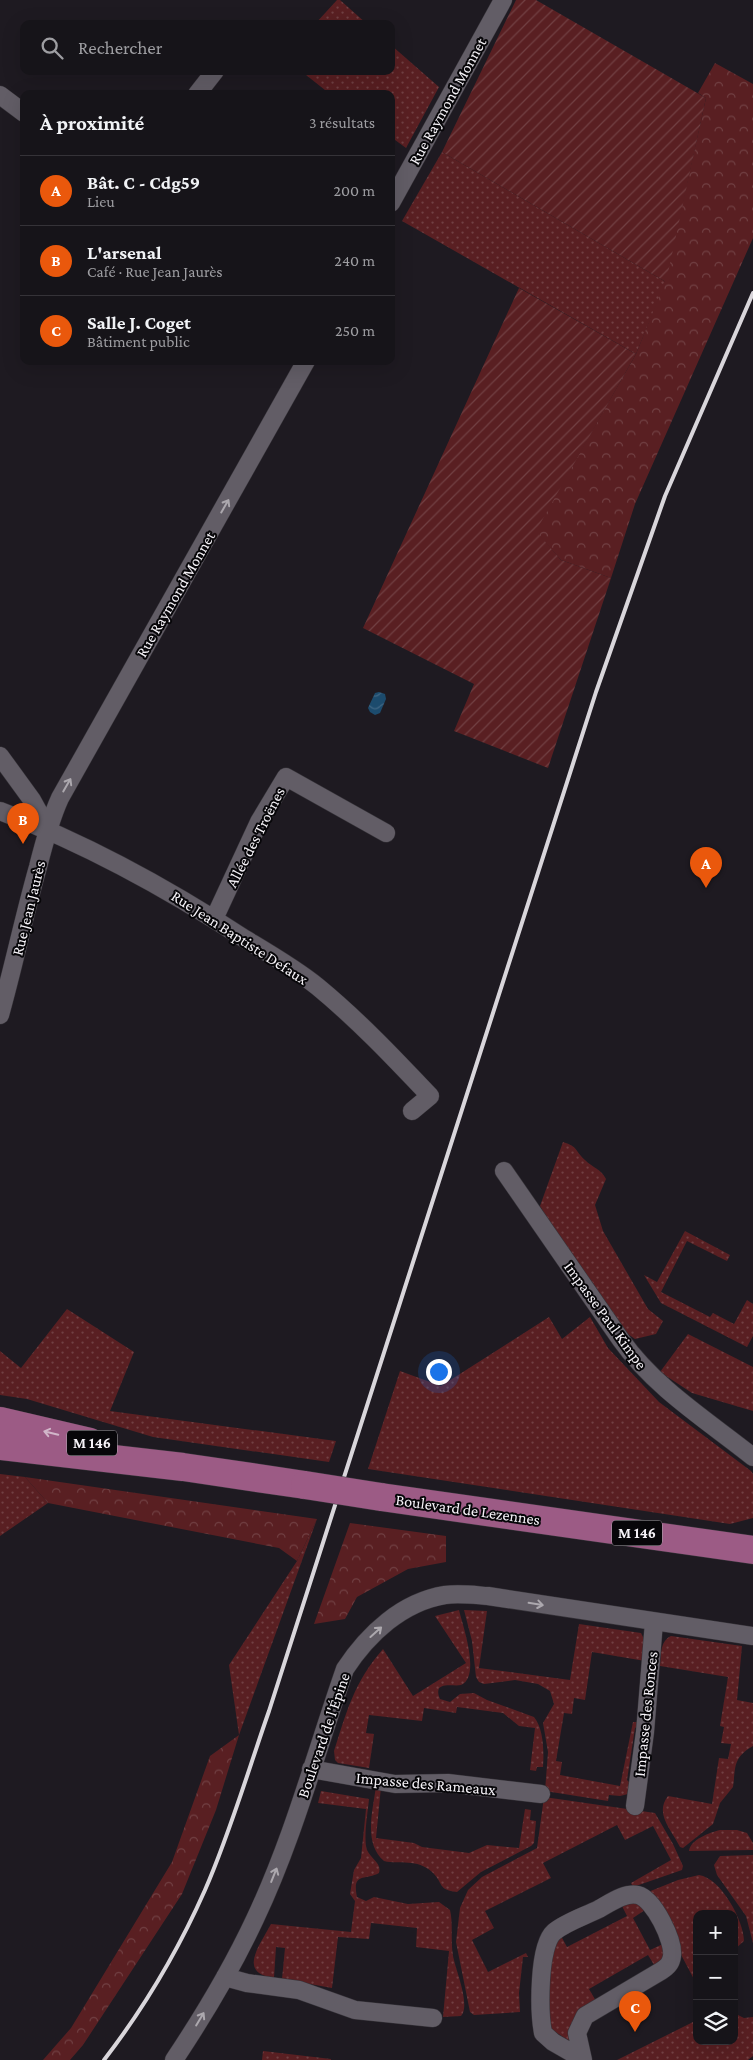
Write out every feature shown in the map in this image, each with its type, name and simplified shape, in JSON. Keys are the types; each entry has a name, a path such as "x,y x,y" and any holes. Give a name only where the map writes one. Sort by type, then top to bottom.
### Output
{"main road":[{"name":"Boulevard de Lezennes","path":"0,1421 130,1452 183,1467"},
{"name":"Boulevard de Lezennes","path":"0,1446 183,1467 753,1550"}],"street":[{"name":"Rue Raymond Monnet","path":"395,196 503,0"},
{"path":"201,90 212,75"},
{"path":"0,94 20,110"},
{"name":"Rue Raymond Monnet","path":"48,830 60,798 304,365"},
{"path":"0,756 32,800 48,830"},
{"name":"Allée des Troënes","path":"214,918 259,822 286,777 386,833"},
{"name":"Rue Jean Baptiste Defaux","path":"0,811 48,830 145,878 214,918 316,985 356,1021 430,1096 412,1111"},
{"name":"Rue Jean Jaurès","path":"0,1015 17,953 19,934 48,830"},
{"name":"Impasse Paul Kimpe","path":"504,1170 641,1365 753,1457"},
{"name":"Boulevard de l'Épine","path":"174,2060 226,1977 253,1924 275,1873 345,1669 355,1654 373,1634 397,1614 410,1607 445,1596 471,1595 753,1636"},
{"name":"Impasse des Ronces","path":"634,1806 646,1732 654,1622"},
{"name":"Impasse des Rameaux","path":"311,1769 388,1783 448,1783 541,1794"},
{"path":"635,1895 641,1897 654,1907 672,1948 671,1961 661,1971 585,2016 577,2033 582,2059 553,2042 543,2033 540,2017 540,1992 548,1943 555,1932 619,1899 635,1895"},
{"path":"226,1977 246,1983 299,1990 355,2010 433,2018"}],"green space":[{"path":"337,0 340,0 362,20 319,20"},
{"path":"516,0 536,0 706,98 666,282 442,152"},
{"path":"395,48 439,87 406,148 395,140 395,90 325,90 306,75 395,75"},
{"path":"715,63 753,84 753,238 635,504 611,578 561,560 535,531 636,354 665,282 706,98 698,93"},
{"path":"442,152 666,282 636,354 402,221"},
{"path":"519,288 636,354 536,531 561,560 611,578 548,768 454,731 474,684 363,628"},
{"path":"563,1142 574,1147 606,1179 595,1205 603,1231 648,1309 663,1321 656,1334 635,1339 625,1332 553,1228 540,1206"},
{"path":"685,1231 730,1255 727,1261 687,1241 661,1292 710,1317 713,1313 734,1324 747,1300 753,1304 753,1336 747,1347 661,1303 644,1275 657,1282"},
{"path":"67,1309 134,1352 110,1411 336,1441 329,1462 153,1437 27,1399 0,1395 0,1351 21,1368"},
{"path":"549,1317 562,1339 590,1317 608,1348 659,1402 751,1471 753,1474 753,1518 730,1524 368,1469 400,1371 441,1386"},
{"path":"688,1334 753,1367 753,1411 692,1393 660,1372"},
{"path":"0,1474 25,1477 48,1503 0,1536"},
{"path":"25,1477 317,1519 297,1561 279,1548 48,1503"},
{"path":"317,1519 239,1735 229,1665 297,1561"},
{"path":"350,1523 446,1536 446,1562 408,1569 357,1597 345,1619 314,1624"},
{"path":"459,1610 469,1650 470,1672 467,1680 461,1685 441,1687 438,1693 440,1699 450,1702 460,1694 474,1693 487,1700 534,1717 542,1734 543,1767 537,1767 536,1771 530,1770 535,1728 519,1726 503,1713 457,1707 456,1713 424,1708 422,1721 369,1715 366,1733 374,1734 369,1768 338,1763 335,1760 334,1751 352,1697 365,1673 383,1649 413,1696 466,1663 435,1616"},
{"path":"464,1610 487,1611 479,1668 570,1680 579,1624 641,1633 643,1645 647,1646 645,1661 592,1652 585,1700 574,1698 572,1714 564,1713 556,1761 562,1762 560,1775 620,1786 633,1722 642,1722 641,1725 635,1728 627,1780 633,1786 628,1794 620,1796 609,1795 608,1801 545,1791 548,1752 543,1723 554,1704 550,1691 538,1684 515,1680 484,1684 479,1682 476,1677 472,1641"},
{"path":"671,1636 742,1646 737,1700 753,1703 753,1746 746,1750 738,1759 733,1787 720,1803 713,1824 683,1848 680,1847 666,1822 663,1809 664,1803 668,1796 712,1804 719,1758 728,1759 731,1744 721,1743 724,1727 720,1726 728,1677 660,1666 663,1645 667,1638"},
{"path":"239,1735 216,1810 182,1894 83,2045 70,2060 43,2060 71,2028 172,1862 210,1756"},
{"path":"376,1786 381,1787 376,1838 414,1843 422,1847 469,1853 487,1845 519,1848 525,1809 531,1810 530,1820 536,1821 534,1843 481,1872 457,1892 446,1890 436,1876 426,1868 414,1863 384,1861 378,1854 371,1836"},
{"path":"321,1791 369,1799 366,1845 367,1850 378,1864 380,1870 379,1873 358,1881 356,1884 357,1897 366,1901 374,1897 408,1904 439,1902 450,1910 453,1957 464,1998 461,2016 443,2017 449,1951 416,1947 417,1928 371,1923 369,1939 338,1937 332,1988 282,1979 285,1948 276,1947 274,1978 263,1975 256,1970 254,1957 271,1924 351,1932 355,1901 350,1894 354,1870 361,1858 366,1809 318,1803"},
{"path":"544,1797 655,1813 673,1844 683,1866 682,1870 633,1887 631,1883 671,1860 653,1826 625,1840 617,1825 543,1863 551,1878 485,1911 494,1928 472,1940 488,1972 526,1953 528,1957 523,1957 519,1993 520,2012 474,2015 470,2012 456,1942 460,1908 468,1890 482,1877 537,1848"},
{"path":"720,1830 737,1830 747,1833 753,1843 753,1850 689,1851 690,1847 697,1840"},
{"path":"753,1855 753,1943 746,1916 717,1875 714,1865 720,1856"},
{"path":"699,1875 707,1878 723,1892 735,1910 693,1910 693,1977 648,1892 678,1880"},
{"path":"627,1902 641,1904 645,1910 633,1918 650,1950 663,1944 663,1957 656,1968 648,1955 589,1989 596,2001 572,2043 548,2027 547,2008 552,1947 561,1936 567,1947 627,1916 621,1904"},
{"path":"738,1918 743,1933 744,1941 738,1946"},
{"path":"738,2015 744,2018 753,2017 753,2056 748,2060 617,2060 693,2022 693,2045 738,2045"},
{"path":"263,2051 331,2059 331,2060 262,2060"}],"water":[{"path":"375,693 385,694 386,699 380,713 375,715 368,708"}],"railway":[{"path":"104,2060 133,2020 172,1957 195,1913 223,1846 269,1711 596,692 665,496 753,293"}],"place":[{"name":"L'arsenal","path":"23,844"},
{"name":"Bât. C - Cdg59","path":"706,888"},
{"name":"Salle J. Coget","path":"635,2032"}]}
